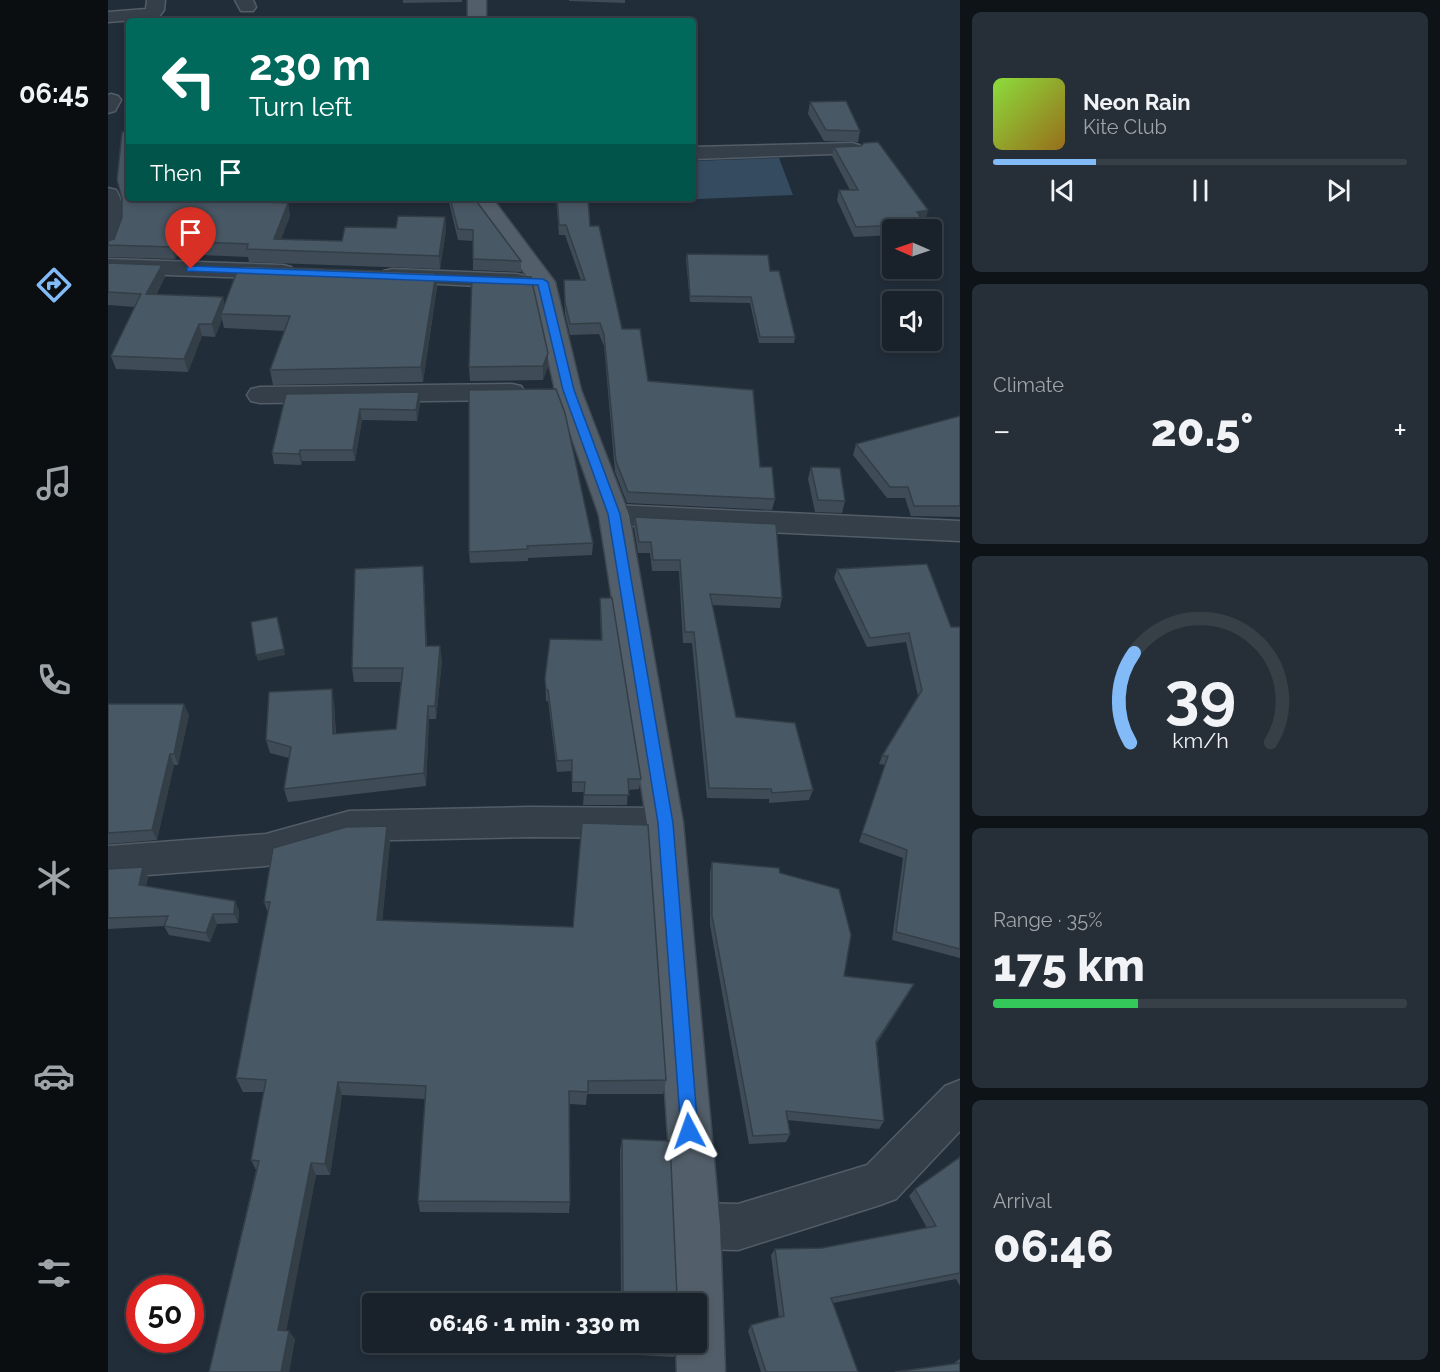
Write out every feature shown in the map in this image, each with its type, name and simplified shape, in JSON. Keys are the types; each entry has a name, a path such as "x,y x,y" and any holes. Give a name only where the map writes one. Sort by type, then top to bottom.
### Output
{"main road":[{"path":"477,0 477,18"},
{"path":"483,201 543,282 549,391 614,514 665,823 697,1226 701,1372"}],"street":[{"path":"108,17 152,14 156,0"},
{"path":"696,153 852,149"},
{"path":"108,195 113,212 108,246"},
{"path":"108,266 308,273"},
{"path":"367,275 543,282"},
{"path":"260,395 549,391"},
{"path":"614,514 960,531"},
{"path":"108,862 266,850 349,826 530,822 665,823"},
{"path":"697,1226 738,1227 880,1183 960,1101"}],"water":[{"path":"779,158 793,195 696,199 696,161"}],"building":[{"path":"846,101 860,131 826,130 810,102"},
{"path":"122,132 126,132 126,201 288,203 274,239 342,241 345,227 396,228 398,216 445,217 439,256 247,249 248,244 175,241 172,247 108,245 108,241 114,239 122,217 122,199 117,180"},
{"path":"878,142 928,210 917,212 922,219 882,219 882,226 856,227 839,190 858,190 834,147 861,146 864,143"},
{"path":"451,201 476,201 521,261 473,259 473,230 458,229"},
{"path":"557,201 588,201 590,226 599,226 622,329 640,329 648,381 753,390 760,467 772,467 775,499 628,492 616,461 604,335 600,323 570,324 565,303 564,280 585,280 566,225 559,225"},
{"path":"687,254 768,255 770,271 779,271 795,337 760,337 751,297 690,296"},
{"path":"108,263 162,265 146,294 223,297 212,324 199,324 184,359 111,356 141,294 108,292"},
{"path":"239,266 436,273 421,367 270,370 290,316 221,314"},
{"path":"472,275 531,277 548,353 543,366 469,367"},
{"path":"556,389 565,413 593,543 469,552 469,390"},
{"path":"419,392 416,410 360,409 353,450 300,450 299,454 272,453 286,394"},
{"path":"960,416 960,506 914,506 908,487 890,487 856,444"},
{"path":"811,467 840,468 845,501 818,500"},
{"path":"635,517 776,524 782,598 710,594 736,717 795,723 813,790 772,793 771,789 709,788 694,632 685,632 680,560 653,560 651,542 639,542"},
{"path":"927,564 951,627 960,627 960,949 896,932 907,850 862,833 888,756 882,756 922,690 909,633 870,638 837,569"},
{"path":"423,566 426,646 440,646 435,706 428,706 424,773 284,789 291,747 266,740 269,692 332,689 333,734 396,729 403,668 352,668 355,569"},
{"path":"600,598 612,598 641,779 628,779 629,795 584,795 585,782 572,782 572,760 557,761 548,690 546,690 545,678 550,639 602,640"},
{"path":"277,617 284,649 256,655 251,622"},
{"path":"108,704 184,704 174,754 170,754 152,830 108,833"},
{"path":"582,823 648,825 666,1080 588,1081 588,1092 569,1091 570,1202 418,1201 426,1086 338,1082 325,1164 311,1163 278,1330 289,1331 281,1372 209,1372 259,1161 251,1160 266,1080 236,1078 270,902 264,902 273,848 346,827 387,826 377,920 573,927"},
{"path":"712,862 779,868 780,873 839,889 851,935 844,976 914,984 876,1042 884,1121 786,1111 790,1134 753,1136 712,916"},
{"path":"143,867 139,885 235,901 234,914 213,914 206,933 164,926 168,916 108,918 108,869"},
{"path":"622,1139 670,1141 677,1293 623,1293"},
{"path":"960,1157 960,1273 831,1298 858,1372 766,1372 751,1325 784,1316 775,1249 822,1248 936,1226 915,1189"},
{"path":"960,1363 960,1372 895,1372"}],"route":[{"path":"191,269 543,282 568,390 614,514 665,823 689,1131"}]}
